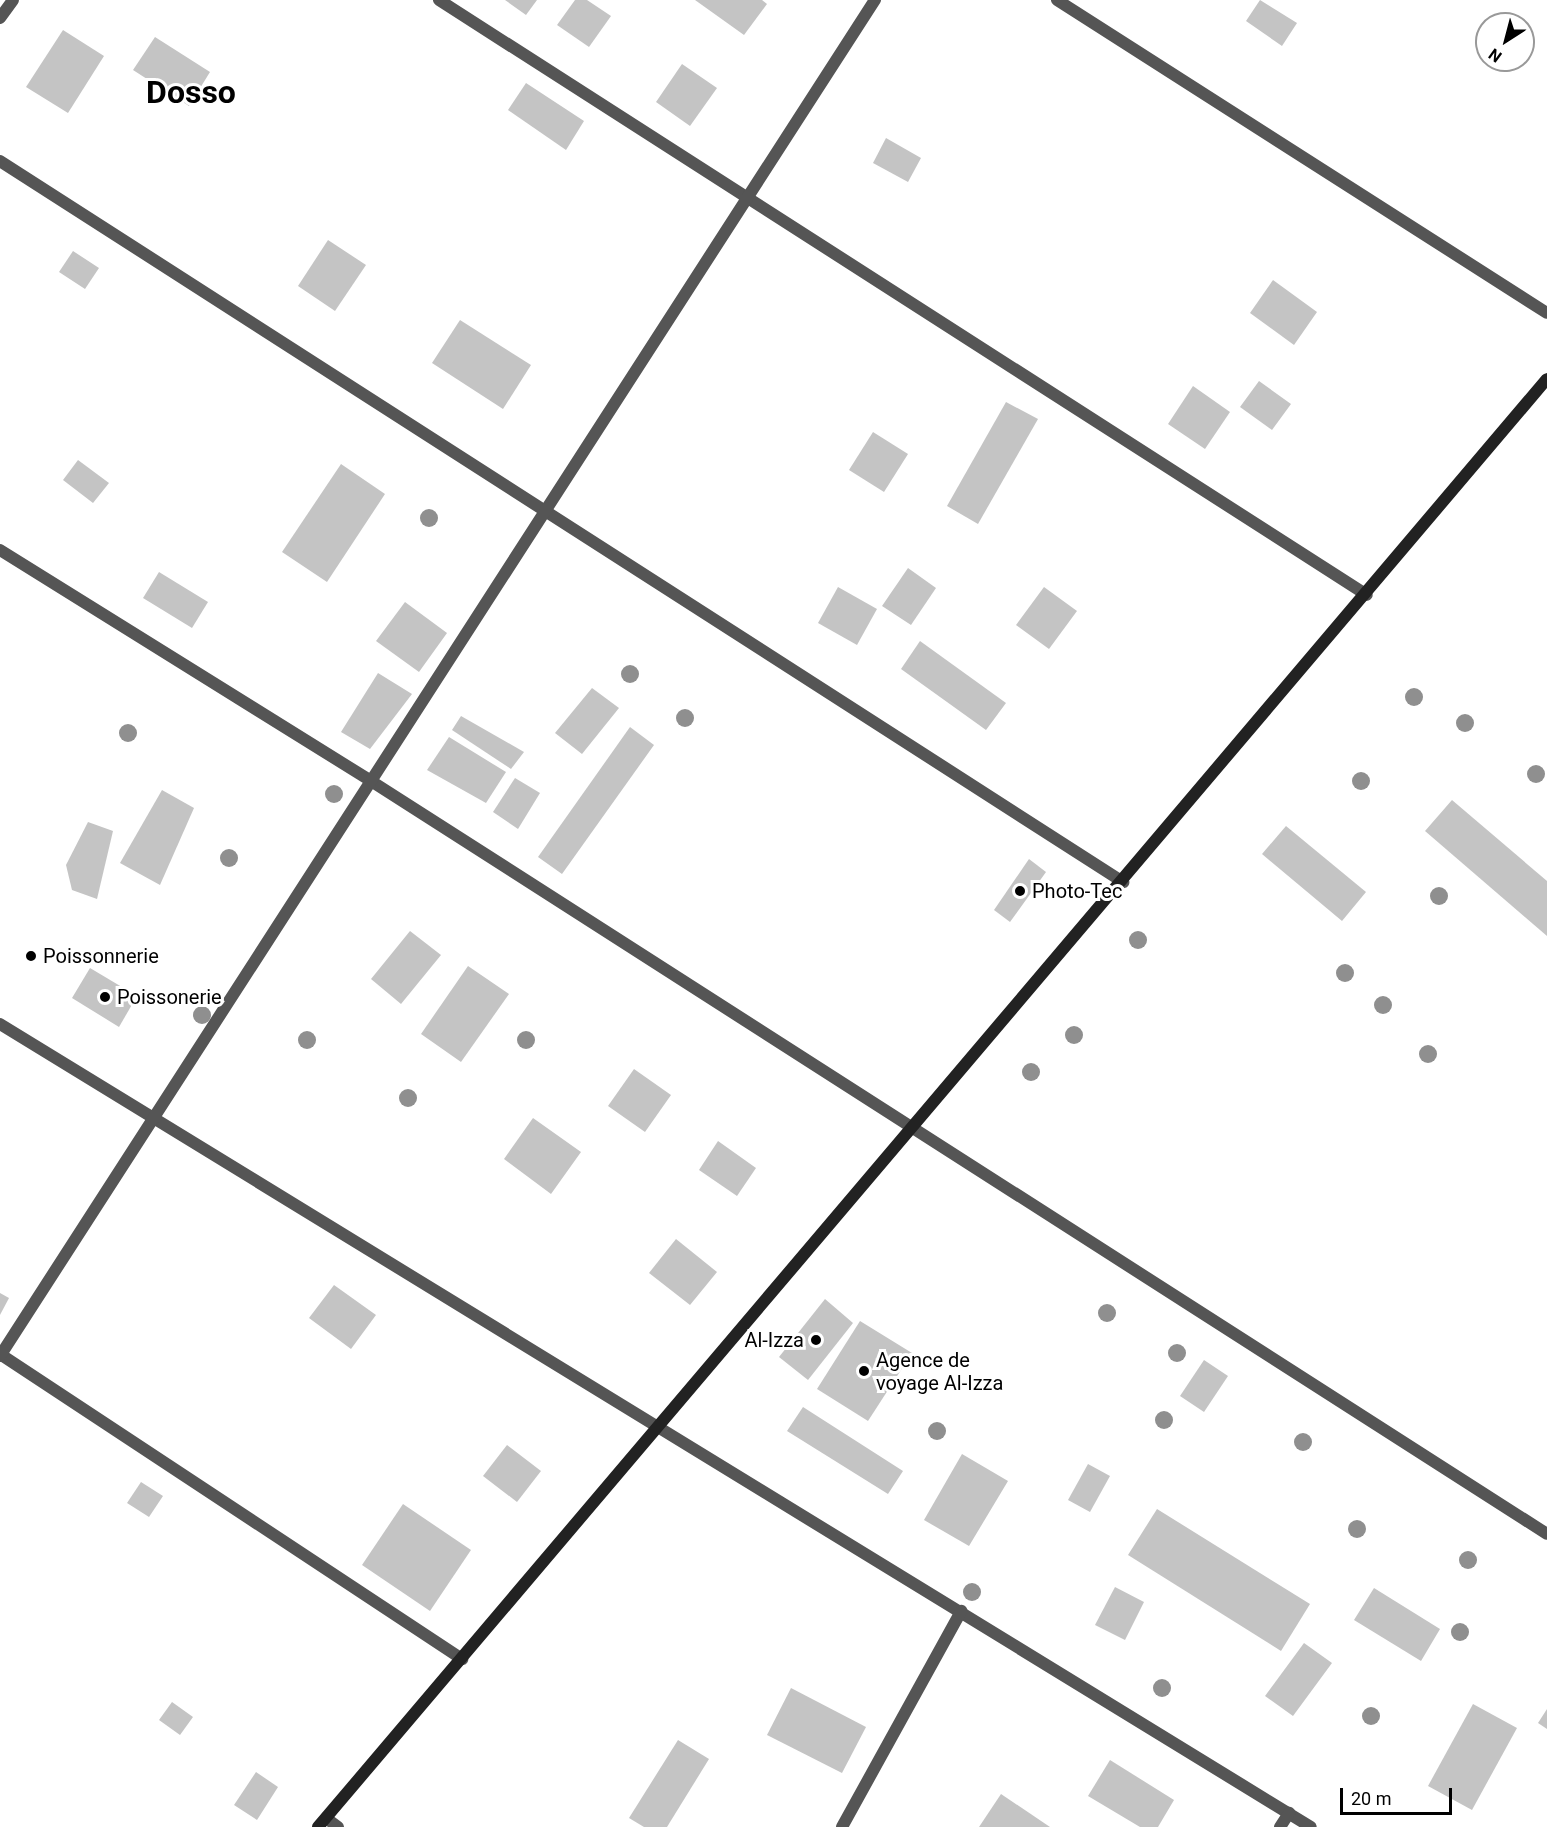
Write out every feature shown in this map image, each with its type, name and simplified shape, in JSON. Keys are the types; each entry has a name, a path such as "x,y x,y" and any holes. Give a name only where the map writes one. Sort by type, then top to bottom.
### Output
{"main road":[{"path":"322,1822 914,1129 1547,379"}],"street":[{"path":"0,18 13,0"},
{"path":"439,0 1367,595"},
{"path":"462,1659 0,1355 875,0"},
{"path":"1057,0 1547,313"},
{"path":"0,161 1123,882"},
{"path":"0,550 371,781 1547,1534"},
{"path":"0,1024 660,1425 1311,1827"},
{"path":"842,1827 961,1611"},
{"path":"1280,1827 1289,1814"},
{"path":"322,1822 338,1827"}],"building":[{"path":"505,0 537,0 526,15"},
{"path":"575,0 587,0 611,16 589,47 557,25"},
{"path":"695,0 762,0 767,4 744,35"},
{"path":"1260,0 1297,23 1282,46 1246,21"},
{"path":"63,30 104,56 68,113 26,87"},
{"path":"155,37 210,72 189,106 133,70"},
{"path":"682,64 717,88 690,126 656,102"},
{"path":"526,83 584,121 566,150 508,110"},
{"path":"886,138 921,158 908,182 873,163"},
{"path":"328,240 366,265 335,311 298,286"},
{"path":"73,251 99,268 85,289 59,272"},
{"path":"1273,280 1317,312 1294,345 1250,313"},
{"path":"460,320 531,365 503,409 432,363"},
{"path":"1259,381 1291,404 1272,430 1240,407"},
{"path":"1193,386 1230,412 1205,449 1168,424"},
{"path":"1006,402 1038,419 978,524 947,506"},
{"path":"873,432 908,454 884,492 849,470"},
{"path":"78,460 109,483 93,503 63,480"},
{"path":"341,464 385,494 327,582 282,552"},
{"path":"908,568 936,588 911,625 882,606"},
{"path":"159,572 208,602 192,628 143,598"},
{"path":"838,587 877,609 857,645 818,623"},
{"path":"1044,587 1077,611 1049,649 1016,625"},
{"path":"405,602 447,633 419,672 376,641"},
{"path":"920,641 1006,703 986,730 901,669"},
{"path":"378,673 412,694 370,749 341,732"},
{"path":"592,688 619,708 582,754 555,733"},
{"path":"461,716 524,752 511,769 452,730"},
{"path":"630,727 654,745 562,874 538,857"},
{"path":"449,737 506,772 486,803 427,770"},
{"path":"515,778 540,793 518,829 493,812"},
{"path":"162,790 194,808 160,885 120,863"},
{"path":"1452,800 1547,881 1547,936 1425,831"},
{"path":"88,822 113,831 97,899 72,890 66,865"},
{"path":"1286,826 1366,892 1342,921 1262,854"},
{"name":"Photo-Tec","path":"1029,859 1046,872 1010,922 994,910"},
{"path":"410,931 441,955 401,1004 371,979"},
{"path":"468,966 509,994 461,1062 421,1034"},
{"name":"Poissonerie","path":"90,968 137,996 119,1027 72,998"},
{"path":"634,1069 671,1095 645,1132 608,1106"},
{"path":"533,1118 581,1152 551,1194 504,1159"},
{"path":"718,1141 756,1168 737,1196 699,1170"},
{"path":"676,1239 717,1272 690,1305 649,1273"},
{"path":"334,1285 376,1315 351,1349 309,1318"},
{"path":"0,1293 9,1298 0,1315"},
{"name":"Al-Izza","path":"825,1299 853,1323 808,1380 779,1357"},
{"name":"Agence de voyage Al-Izza","path":"860,1321 912,1353 868,1421 817,1389"},
{"path":"1204,1360 1228,1376 1204,1412 1180,1396"},
{"path":"803,1407 903,1471 888,1494 787,1431"},
{"path":"507,1445 541,1471 517,1502 483,1476"},
{"path":"962,1454 1008,1481 969,1546 924,1520"},
{"path":"1088,1464 1110,1476 1090,1512 1068,1500"},
{"path":"141,1482 163,1496 149,1517 127,1503"},
{"path":"403,1504 471,1550 430,1611 362,1565"},
{"path":"1157,1509 1310,1604 1281,1651 1128,1555"},
{"path":"1115,1587 1144,1602 1125,1640 1095,1625"},
{"path":"1374,1588 1440,1629 1421,1661 1354,1620"},
{"path":"1304,1643 1332,1663 1293,1716 1265,1696"},
{"path":"791,1688 866,1727 842,1773 767,1735"},
{"path":"172,1702 193,1717 180,1735 159,1720"},
{"path":"1473,1704 1517,1728 1472,1810 1428,1786"},
{"path":"1547,1709 1547,1729 1538,1723"},
{"path":"678,1740 709,1759 667,1827 644,1827 629,1818"},
{"path":"1110,1760 1174,1800 1158,1827 1140,1827 1088,1796"},
{"path":"256,1772 278,1787 257,1820 234,1805"},
{"path":"1001,1794 1050,1827 979,1827"}],"place":[{"name":"Photo-Tec","path":"1020,891"},
{"name":"Poissonnerie","path":"31,956"},
{"name":"Poissonerie","path":"105,997"},
{"name":"Al-Izza","path":"816,1340"},
{"name":"Agence de voyage Al-Izza","path":"864,1371"}],"district":[{"name":"Dosso","path":"191,92"}]}
